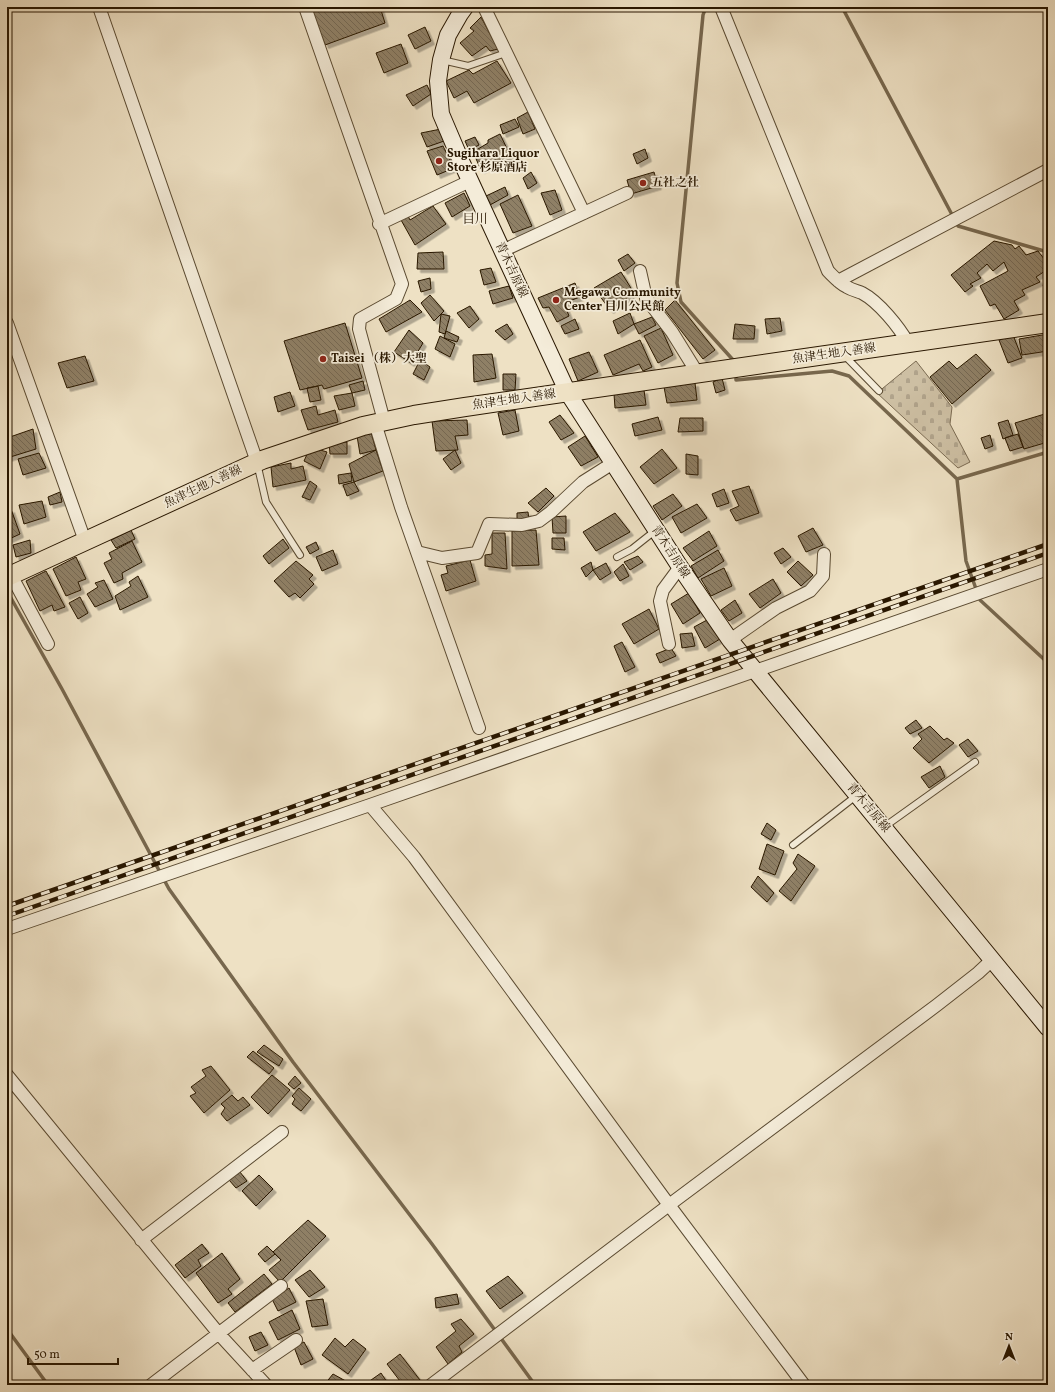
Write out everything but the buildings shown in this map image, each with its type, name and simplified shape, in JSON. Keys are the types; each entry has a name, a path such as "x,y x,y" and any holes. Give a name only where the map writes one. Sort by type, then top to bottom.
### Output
{"main road":[{"name":"青木吉原線","path":"465,7 448,35 441,60 438,81 441,114 470,181 568,393 680,567 730,640 1048,1028"},
{"name":"魚津生地入善線","path":"9,576 257,462 340,433 380,422 465,407 1048,323"}],"street":[{"path":"99,7 257,462"},
{"path":"305,7 402,284 396,299 360,319 359,329 401,507 480,728"},
{"path":"484,7 584,213"},
{"path":"721,7 828,271 838,282 847,288 862,294 882,309 908,343"},
{"path":"838,282 1048,170"},
{"path":"380,224 470,181"},
{"path":"502,251 627,193"},
{"path":"640,271 646,298 672,332 698,374"},
{"path":"7,324 85,542"},
{"path":"417,552 442,558 477,553 489,524 522,525 539,521 551,512 583,482 613,463"},
{"path":"730,640 776,608 810,591 823,576 824,554"},
{"path":"669,644 660,601 663,590 680,567"},
{"path":"7,929 370,805 1048,569"},
{"path":"9,576 48,644"},
{"path":"370,805 414,857 669,1205 804,1385"},
{"path":"431,1385 937,1005 992,960"},
{"path":"7,1075 219,1334 266,1385"},
{"path":"141,1240 282,1132"},
{"path":"151,1385 281,1286"},
{"path":"252,1370 296,1340"}],"lane":[{"path":"441,60 468,66 506,52"},
{"path":"843,353 879,391"},
{"path":"257,462 266,502 300,555"},
{"path":"617,557 632,549 656,530"},
{"path":"884,827 975,762"},
{"path":"793,845 858,795"}],"green space":[{"path":"916,361 952,407 950,424 970,462 958,468 877,393"}],"waterway":[{"path":"706,7 703,15 677,283 681,302 735,363"},
{"path":"842,7 958,226 1044,251 1048,255"},
{"path":"736,373 736,380 832,371 849,376 957,479 966,561 980,600 1048,663"},
{"path":"957,479 1048,452"},
{"path":"7,591 62,689 169,889 293,1062 432,1244 535,1385"},
{"path":"7,1329 48,1385"}],"railway":[{"path":"7,906 1048,544"},
{"path":"7,916 1048,553"}],"place":[{"name":"Sugihara Liquor Store 杉原酒店","path":"439,161"},
{"name":"五社之社","path":"643,183"},
{"name":"Megawa Community Center 目川公民館","path":"556,300"},
{"name":"Taisei （株）大聖","path":"323,359"}],"district":[{"name":"目川","path":"475,220"}]}
